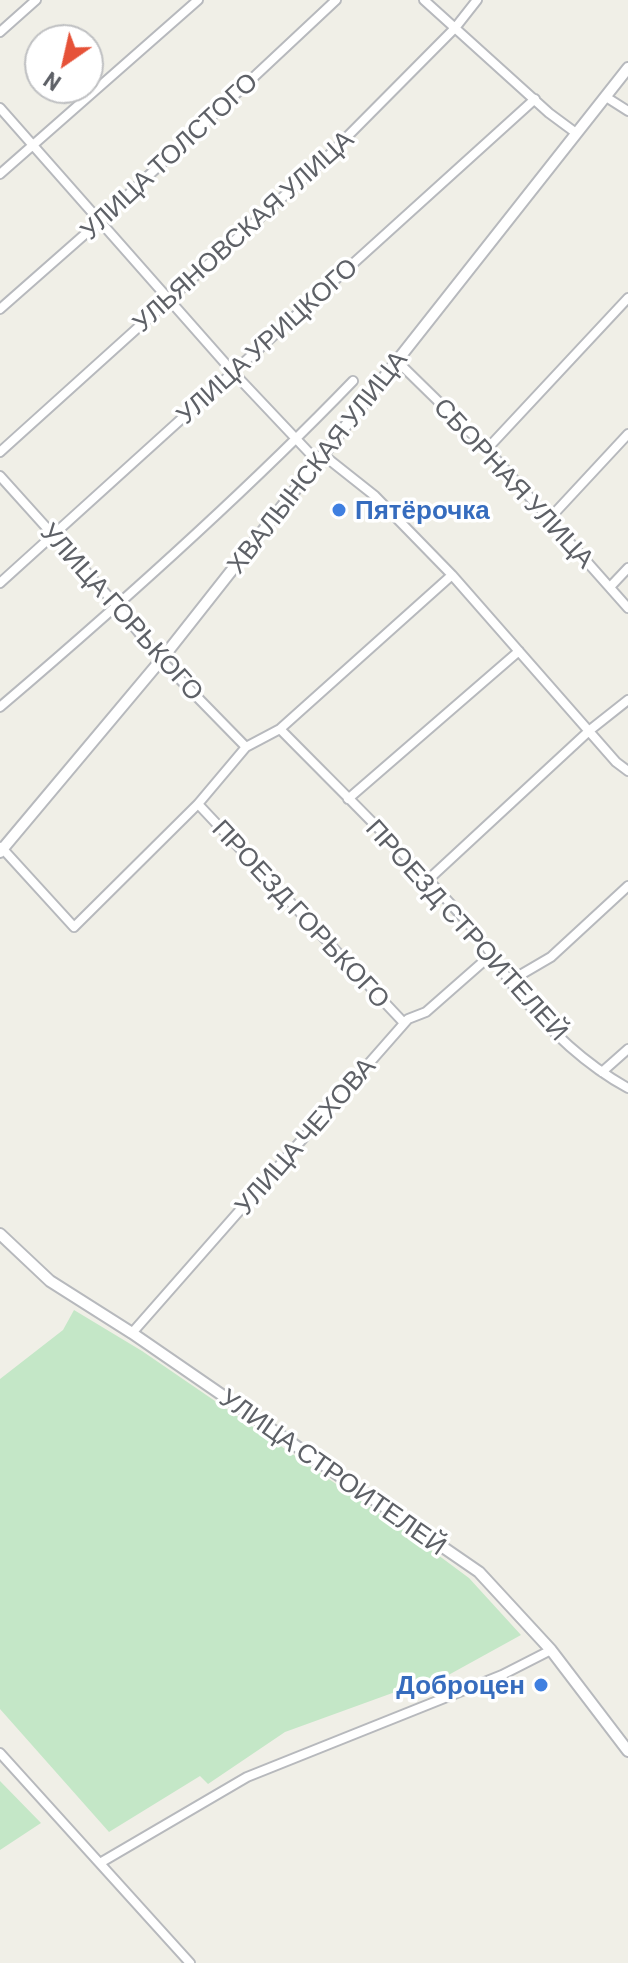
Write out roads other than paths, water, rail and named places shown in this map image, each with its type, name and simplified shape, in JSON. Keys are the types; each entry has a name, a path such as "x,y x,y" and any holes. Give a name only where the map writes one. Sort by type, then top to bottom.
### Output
{"street":[{"path":"0,32 36,0"},
{"path":"0,174 198,0"},
{"name":"УЛИЦА ТОЛСТОГО","path":"0,309 100,221 336,0"},
{"path":"424,0 576,133"},
{"name":"УЛЬЯНОВСКАЯ УЛИЦА","path":"0,452 326,158 455,28 477,0"},
{"name":"ХВАЛЫНСКАЯ УЛИЦА","path":"1,849 161,660 628,68"},
{"path":"606,97 628,111"},
{"name":"УЛИЦА УРИЦКОГО","path":"0,583 535,99"},
{"path":"0,108 296,440 375,496 452,575 616,762 628,771"},
{"path":"487,449 628,298"},
{"name":"СБОРНАЯ УЛИЦА","path":"397,361 487,449 628,608"},
{"path":"0,707 118,607 296,440 353,381"},
{"path":"550,518 628,434"},
{"name":"УЛИЦА ГОРЬКОГО","path":"0,476 118,607 161,660 246,747"},
{"path":"610,587 628,568"},
{"path":"1,849 74,927 198,804 246,747 280,729 452,575"},
{"path":"348,799 519,651"},
{"path":"429,879 590,730 628,700"},
{"name":"ПРОЕЗД СТРОИТЕЛЕЙ","path":"280,729 429,879 482,938 510,981 557,1035 602,1072 628,1088"},
{"name":"ПРОЕЗД ГОРЬКОГО","path":"198,804 404,1023"},
{"path":"510,981 551,957 628,886"},
{"name":"УЛИЦА ЧЕХОВА","path":"132,1333 404,1023 426,1012 492,954"},
{"path":"602,1072 628,1049"},
{"name":"УЛИЦА СТРОИТЕЛЕЙ","path":"0,1234 50,1281 132,1333 479,1572 551,1650 628,1751"},
{"path":"100,1863 247,1777 502,1675 551,1650"},
{"path":"0,1753 190,1963"}],"place":[{"name":"Пятёрочка","path":"339,510"},
{"name":"Доброцен","path":"541,1685"}]}
